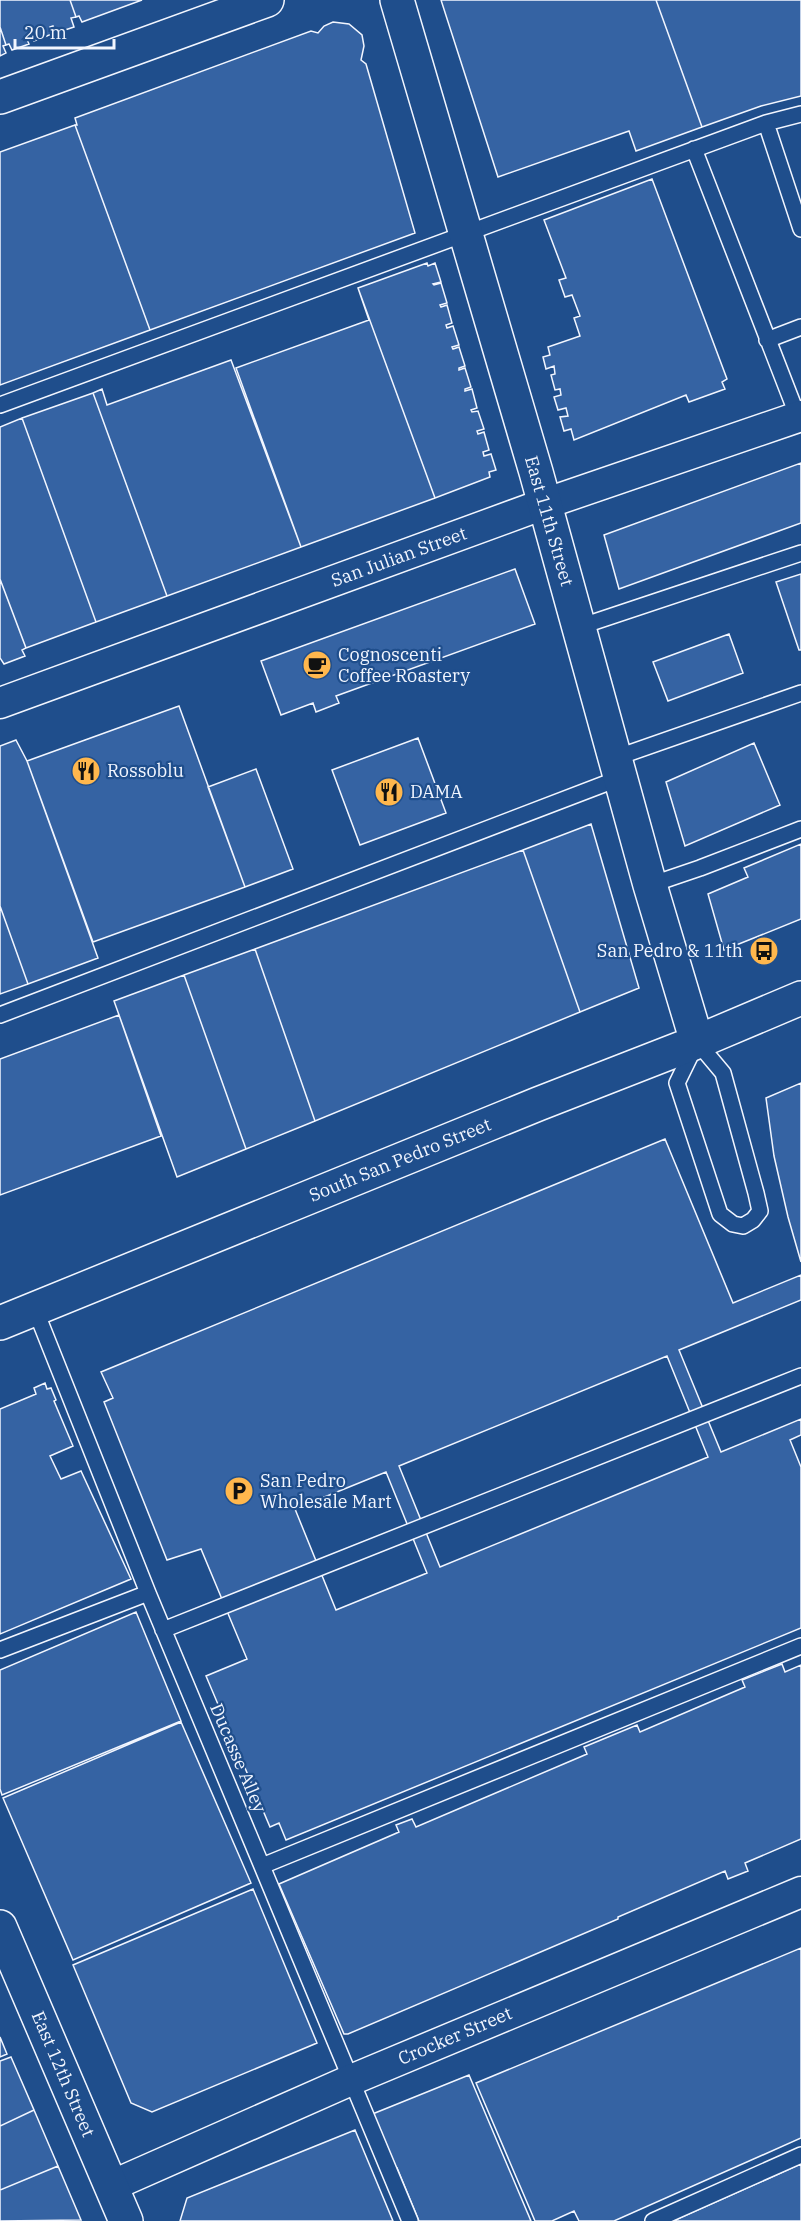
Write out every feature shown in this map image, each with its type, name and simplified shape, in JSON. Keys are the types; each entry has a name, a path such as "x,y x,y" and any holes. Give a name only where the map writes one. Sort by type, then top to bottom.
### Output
{"street":[{"path":"0,97 267,0"},
{"name":"East 11th Street","path":"397,0 544,504 650,885 697,1042"},
{"name":"San Julian Street","path":"0,703 544,504 799,417"},
{"name":"South San Pedro Street","path":"0,1323 801,998"},
{"name":"Crocker Street","path":"111,2186 351,2080 801,1892"},
{"name":"East 12th Street","path":"0,1927 126,2221"}],"lane":[{"path":"0,405 694,149 766,123 801,114"},
{"path":"766,123 801,229"},
{"path":"694,149 799,417"},
{"path":"767,340 801,327"},
{"path":"579,627 801,553"},
{"path":"0,1015 801,693"},
{"path":"650,885 801,829"},
{"path":"697,1042 723,1072 756,1193 760,1211 753,1220 743,1226 733,1224 720,1214 677,1083 697,1042"},
{"name":"Ducasse Alley","path":"35,1309 163,1630 410,2221"},
{"path":"163,1630 801,1376"},
{"path":"0,1650 148,1593"},
{"path":"262,1866 801,1646"},
{"path":"653,2221 801,2155"}],"building":[{"path":"0,0 70,0 76,17 71,18 74,27 56,33 53,26 50,27 52,34 34,41 32,35 26,37 29,44 12,50 9,44 6,45 0,27"},
{"path":"70,0 142,0 82,22 79,16 76,17"},
{"path":"441,0 656,0 702,127 636,151 629,131 498,177"},
{"path":"656,0 801,0 801,96 761,106 702,127"},
{"path":"333,22 349,24 362,35 364,46 361,60 366,64 415,233 150,330 75,125 77,125 75,118 311,31 318,33 324,26"},
{"path":"0,27 6,53 0,56"},
{"path":"75,125 150,330 0,385 0,152"},
{"path":"652,179 727,379 722,382 725,389 689,402 686,395 574,440 571,429 564,431 560,417 568,416 566,408 558,410 554,397 561,395 560,389 555,390 551,375 555,374 554,366 546,369 543,357 550,355 548,347 580,336 574,318 580,316 572,295 565,297 559,280 566,278 544,220"},
{"path":"427,263 428,266 435,263 441,282 433,284 441,283 447,303 440,305 441,307 447,305 452,323 446,325 447,328 453,326 459,345 452,347 453,349 459,347 465,366 459,370 465,368 471,387 465,391 472,389 477,408 471,410 472,412 478,411 484,429 477,431 478,434 484,432 489,450 483,452 484,456 491,454 496,470 489,472 490,477 435,498 358,288"},
{"path":"358,288 435,498 301,547 236,368 369,320"},
{"path":"231,360 301,547 167,596 93,393 102,389 107,405"},
{"path":"93,393 167,596 96,622 22,418"},
{"path":"22,418 96,622 26,648 0,579 0,427"},
{"path":"801,463 801,523 619,589 604,535"},
{"path":"515,569 535,624 336,696 339,703 316,712 313,703 281,715 261,661"},
{"path":"801,574 801,650 799,650 776,582"},
{"path":"0,579 26,648 22,650 25,656 4,664 0,658"},
{"path":"729,634 743,673 668,701 653,662"},
{"path":"179,706 245,887 93,942 27,761"},
{"name":"DAMA","path":"418,738 446,813 360,845 332,770"},
{"path":"16,740 27,761 98,958 28,984 0,906 0,746"},
{"path":"754,743 780,805 685,846 666,782"},
{"path":"256,769 293,869 245,887 208,787"},
{"path":"591,824 639,988 580,1012 523,850"},
{"path":"801,844 801,919 724,950 708,894 748,877 744,868"},
{"path":"523,850 580,1012 315,1121 255,949"},
{"path":"0,906 28,984 0,994"},
{"path":"255,949 315,1121 246,1149 184,975"},
{"path":"184,975 246,1149 177,1177 114,1001"},
{"path":"119,1015 161,1136 0,1195 0,1059"},
{"path":"801,1083 801,1262 774,1156 766,1098"},
{"name":"San Pedro Wholesale Mart","path":"665,1139 733,1303 801,1275 801,1300 679,1350 721,1452 801,1419 801,1435 790,1440 801,1467 801,1628 286,1840 279,1823 270,1827 206,1676 247,1659 201,1549 167,1560 104,1402 113,1398 101,1372","holes":["667,1356 708,1457 440,1567 399,1466","386,1472 427,1573 336,1610 295,1509"]},
{"path":"45,1383 47,1389 51,1388 56,1400 54,1401 73,1446 50,1456 61,1479 81,1471 131,1579 0,1634 0,1409 36,1394 34,1388"},
{"path":"136,1612 181,1721 2,1795 0,1789 0,1670"},
{"path":"782,1664 785,1672 801,1665 801,1839 745,1863 748,1871 728,1879 725,1871 618,1917 618,1919 344,2034 279,1884 399,1832 396,1825 412,1819 416,1827 587,1754 584,1747 637,1725 640,1732 745,1687 742,1680"},
{"path":"181,1722 251,1883 73,1960 3,1798"},
{"path":"253,1889 317,2043 152,2112 131,2103 73,1965"},
{"path":"801,1948 801,2138 614,2221 579,2221 574,2211 552,2221 535,2221 476,2083"},
{"path":"0,2037 7,2054 0,2057"},
{"path":"11,2057 34,2110 0,2126 0,2061"},
{"path":"469,2075 531,2221 419,2221 397,2168 393,2169 370,2115"},
{"path":"34,2110 58,2166 0,2190 0,2126"},
{"path":"355,2130 393,2221 180,2221 187,2198"},
{"path":"801,2164 801,2221 673,2221"},
{"path":"58,2166 81,2220 0,2221 0,2190"}],"place":[{"name":"Cognoscenti Coffee Roastery","path":"317,665"},
{"name":"Rossoblu","path":"86,771"},
{"name":"DAMA","path":"389,792"},
{"name":"San Pedro & 11th","path":"764,951"},
{"name":"San Pedro Wholesale Mart","path":"239,1491"}]}
